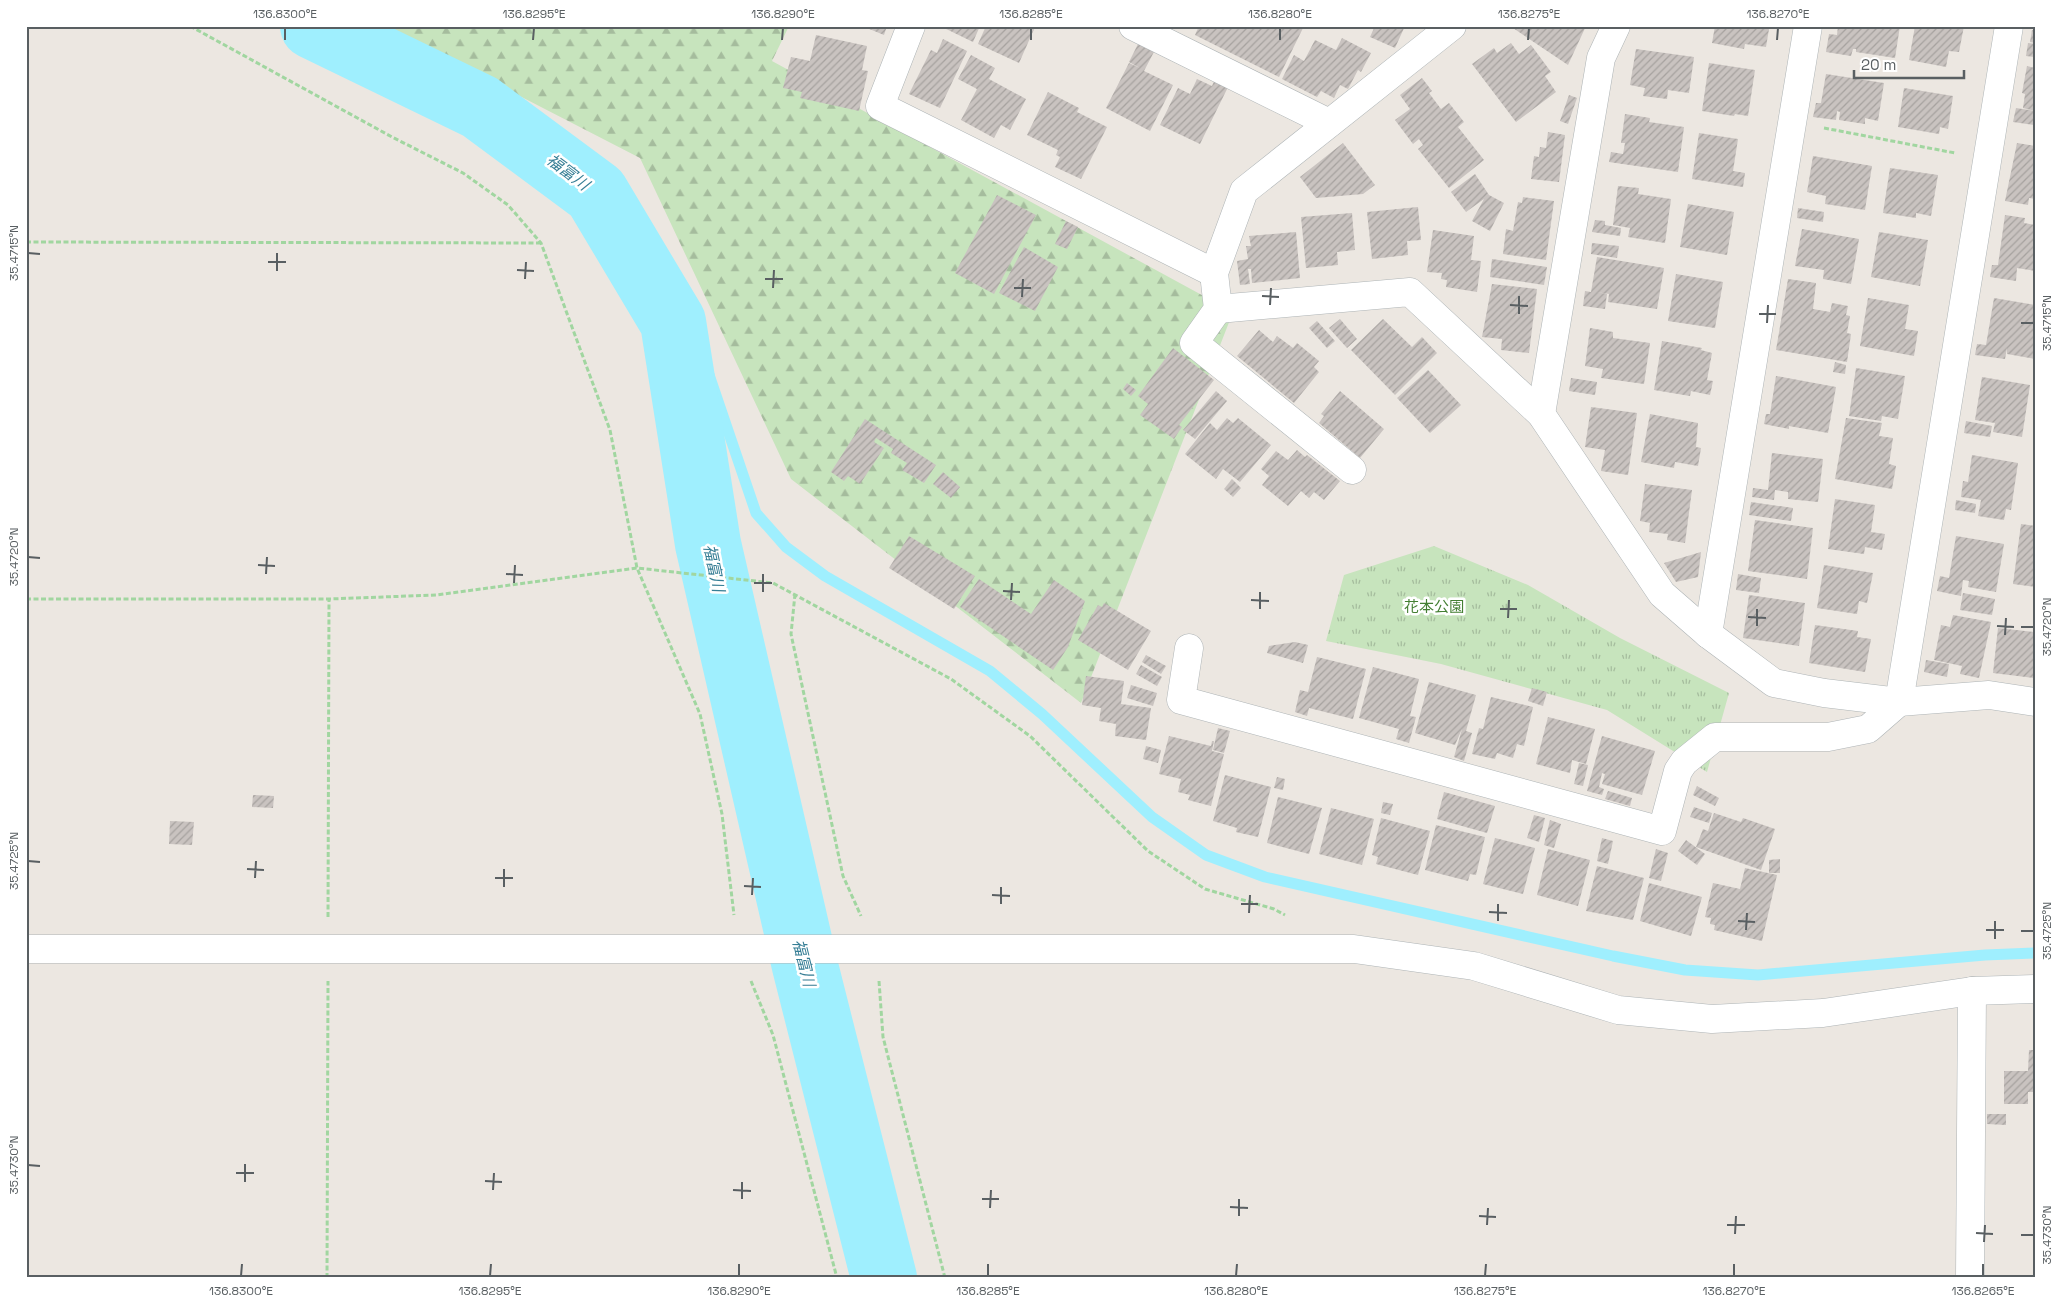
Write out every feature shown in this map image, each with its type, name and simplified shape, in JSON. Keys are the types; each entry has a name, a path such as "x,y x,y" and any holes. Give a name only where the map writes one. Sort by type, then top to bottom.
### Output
{"street":[{"path":"911,26 880,106 1214,273"},
{"path":"1133,26 1330,123"},
{"path":"1352,470 1194,343 1218,309 1214,273 1244,191 1452,26"},
{"path":"1541,414 1602,58 1616,26"},
{"path":"1708,634 1808,26"},
{"path":"1189,648 1180,700 1662,831 1678,770 1684,762 1714,736 1828,737 1868,728 1899,702 2009,26"},
{"path":"1218,309 1410,292 1541,414 1662,594 1708,634 1774,683 1824,693 1899,702 1989,695 2035,702"},
{"path":"26,949 1354,949 1474,966 1618,1010 1712,1019 1823,1013 1972,991 2035,989"},
{"path":"1970,1278 1972,991"}],"path":[{"path":"190,26 392,137 463,173 508,206 541,243 610,430 637,568"},
{"path":"1791,122 1988,159"},
{"path":"26,242 541,243"},
{"path":"26,599 329,599 436,595 637,568 660,568 773,583 951,679 1030,736 1148,851 1205,889 1274,909 1292,918"}],"green space":[{"path":"384,26 789,26 772,61 1233,312 1081,703 791,479 640,158"},
{"name":"花本公園","path":"1434,546 1528,585 1620,638 1729,693 1707,772 1607,710 1441,664 1326,641 1344,575"}],"building":[{"path":"862,26 887,26 884,35"},
{"path":"940,26 980,26 973,42"},
{"path":"986,26 1035,27 1019,63 978,44"},
{"path":"1199,26 1304,26 1279,77 1195,35"},
{"path":"1375,26 1405,26 1395,48 1370,37"},
{"path":"1510,26 1586,26 1568,65"},
{"path":"1715,26 1764,26 1769,29 1766,47 1745,44 1744,49 1712,43"},
{"path":"1838,26 1900,26 1895,58 1856,52 1856,49 1853,49 1851,56 1826,52 1829,34 1837,35"},
{"path":"1915,26 1964,26 1959,52 1949,51 1946,67 1909,60"},
{"path":"2032,30 2035,31 2035,43 2030,42"},
{"path":"816,35 867,46 862,70 868,71 859,111 800,98 802,92 783,88 791,57 810,61"},
{"path":"1342,38 1371,53 1361,72 1358,70 1348,89 1340,85 1334,98 1321,91 1317,97 1282,79 1294,55 1304,61 1315,40 1336,50"},
{"path":"943,39 967,51 940,108 909,94 931,50 937,53"},
{"path":"1140,40 1156,48 1144,71 1173,85 1150,131 1106,108 1129,63 1140,68 1129,62"},
{"path":"1511,43 1519,54 1531,45 1551,72 1545,76 1556,92 1516,122 1472,64 1494,48 1497,53"},
{"path":"2028,43 2035,44 2035,57 2026,56"},
{"path":"1636,49 1694,57 1689,93 1668,90 1667,99 1643,96 1645,88 1630,85"},
{"path":"971,55 995,68 989,79 1026,99 1010,130 1001,125 994,138 961,120 977,89 958,79"},
{"path":"1709,63 1755,70 1748,116 1735,114 1734,116 1702,111"},
{"path":"2027,66 2035,68 2035,111 2023,108 2025,94 2022,93"},
{"path":"1826,74 1884,83 1878,121 1865,118 1865,124 1839,120 1840,112 1837,111 1836,120 1813,117 1816,103 1821,103"},
{"path":"1422,78 1432,91 1429,93 1441,109 1449,103 1464,122 1458,127 1484,160 1449,188 1418,149 1423,145 1419,139 1413,144 1395,120 1410,109 1400,95"},
{"path":"1197,79 1212,86 1215,79 1229,85 1200,144 1160,125 1178,88 1190,94"},
{"path":"1904,88 1953,96 1948,129 1940,127 1939,134 1898,127"},
{"path":"1048,92 1079,108 1077,112 1107,127 1081,179 1055,167 1060,157 1056,155 1058,150 1027,135"},
{"path":"1569,95 1577,98 1568,124 1560,121"},
{"path":"2016,108 2035,111 2034,125 2013,122"},
{"path":"1625,114 1650,118 1649,122 1684,127 1678,172 1609,162 1611,152 1623,154 1625,143 1621,143"},
{"path":"1548,132 1565,135 1559,182 1531,179 1534,156 1539,157 1540,147 1546,148"},
{"path":"1699,133 1738,139 1733,171 1745,173 1743,187 1692,179"},
{"path":"1343,143 1375,185 1363,194 1316,198 1300,177"},
{"path":"2017,143 2035,146 2035,199 2029,198 2028,205 2005,201"},
{"path":"1813,156 1872,166 1865,210 1825,204 1826,196 1807,192"},
{"path":"1890,168 1938,175 1931,216 1916,213 1916,218 1883,213"},
{"path":"1475,174 1489,195 1504,203 1490,231 1472,221 1484,199 1466,212 1451,192"},
{"path":"1618,186 1639,188 1638,194 1671,199 1665,243 1628,237 1630,228 1613,225"},
{"path":"997,195 1036,215 994,294 955,273"},
{"path":"1523,197 1554,201 1546,260 1503,254 1506,229 1513,231 1518,202 1522,203"},
{"path":"1688,204 1734,212 1727,255 1680,247"},
{"path":"1418,207 1421,240 1407,241 1408,255 1372,259 1367,212"},
{"path":"1798,208 1824,212 1823,222 1797,218"},
{"path":"1352,213 1355,250 1337,252 1338,265 1306,268 1301,217"},
{"path":"2005,215 2025,218 2024,223 2035,225 2035,271 2017,268 2016,281 1990,277 1992,265 1998,265"},
{"path":"1595,220 1605,221 1605,225 1621,228 1620,236 1592,232"},
{"path":"1066,221 1078,227 1067,249 1055,244"},
{"path":"1802,229 1859,239 1851,284 1823,279 1824,270 1795,266"},
{"path":"1433,230 1474,236 1471,260 1481,261 1477,292 1446,287 1447,280 1441,279 1442,273 1427,272"},
{"path":"1296,232 1300,278 1252,283 1251,269 1248,269 1250,284 1240,285 1237,261 1248,259 1246,246 1251,246 1249,236"},
{"path":"1879,232 1928,240 1920,286 1871,277"},
{"path":"1592,243 1619,246 1617,258 1591,254"},
{"path":"1024,247 1058,267 1035,311 999,293"},
{"path":"1597,257 1664,268 1657,309 1608,302 1609,294 1596,292 1607,294 1605,309 1583,306 1585,291 1591,292"},
{"path":"1492,259 1547,267 1544,285 1490,277"},
{"path":"1676,274 1723,282 1715,328 1668,321"},
{"path":"1788,279 1816,283 1813,309 1830,312 1832,303 1848,306 1846,315 1850,316 1847,333 1851,334 1847,362 1776,350"},
{"path":"1492,284 1537,289 1529,353 1501,350 1502,339 1482,337"},
{"path":"1868,298 1909,305 1905,329 1918,331 1914,356 1860,346"},
{"path":"1994,298 2035,305 2035,359 2007,354 2007,348 2005,359 1975,355 1977,344 1986,345"},
{"path":"1340,319 1357,339 1347,348 1329,328"},
{"path":"1383,319 1412,347 1422,337 1437,353 1395,395 1351,350"},
{"path":"1317,321 1335,341 1327,348 1309,328"},
{"path":"1590,328 1613,332 1613,338 1650,343 1644,384 1601,378 1603,369 1585,366"},
{"path":"1259,330 1273,342 1277,336 1293,348 1297,343 1319,361 1314,367 1319,372 1294,403 1237,356"},
{"path":"1662,341 1702,348 1701,350 1712,353 1707,380 1713,381 1710,395 1691,391 1690,396 1654,390"},
{"path":"1173,348 1214,380 1179,425 1182,427 1174,439 1140,415 1148,404 1138,396"},
{"path":"1835,362 1846,365 1845,374 1833,372"},
{"path":"1856,368 1905,376 1898,419 1882,416 1881,421 1849,416"},
{"path":"1428,370 1461,405 1430,433 1397,398"},
{"path":"1776,376 1836,387 1828,433 1789,426 1789,429 1764,424 1766,414 1770,414"},
{"path":"1982,377 2030,385 2022,437 1993,432 1995,423 1975,420"},
{"path":"1571,378 1597,382 1595,395 1569,391"},
{"path":"1127,383 1136,390 1131,396 1123,389"},
{"path":"1216,391 1227,401 1195,439 1183,430"},
{"path":"1340,391 1384,429 1360,458 1319,423 1324,416 1321,414"},
{"path":"1591,407 1637,413 1628,475 1601,471 1605,450 1585,447"},
{"path":"1650,414 1698,423 1696,447 1701,448 1698,466 1675,462 1674,468 1641,462"},
{"path":"1227,418 1233,423 1238,418 1271,445 1240,482 1223,469 1216,479 1185,454 1210,423 1217,430"},
{"path":"1846,418 1882,423 1879,436 1893,438 1889,464 1896,466 1892,489 1835,479"},
{"path":"865,419 936,465 924,483 902,470 907,463 891,453 893,449 876,438 874,442 884,448 860,484 848,476 844,481 831,472"},
{"path":"1966,421 1992,426 1990,437 1964,433"},
{"path":"1297,450 1305,457 1307,455 1340,481 1324,500 1314,492 1309,498 1301,491 1288,506 1262,485 1269,476 1261,469 1276,451 1288,460"},
{"path":"1772,453 1823,459 1818,502 1788,499 1788,492 1775,490 1774,500 1752,497 1753,488 1768,490"},
{"path":"1972,455 2018,463 2011,510 2006,509 2004,520 1978,516 1981,500 1961,497 1963,481 1968,482"},
{"path":"943,472 960,487 951,498 933,484"},
{"path":"1232,479 1241,488 1233,497 1224,489"},
{"path":"1645,484 1692,490 1685,543 1667,540 1668,534 1649,532 1650,523 1640,521"},
{"path":"1835,499 1875,505 1871,532 1885,534 1882,550 1865,547 1864,554 1828,549"},
{"path":"1956,500 1976,504 1975,513 1955,510"},
{"path":"1751,502 1793,508 1791,521 1749,515"},
{"path":"1755,520 1813,528 1807,579 1748,571"},
{"path":"2021,524 2035,526 2035,587 2013,584"},
{"path":"909,536 975,576 954,609 889,568"},
{"path":"1956,536 2004,544 1996,592 1968,587 1969,581 1963,580 1961,596 1937,591 1940,576 1949,578"},
{"path":"1701,552 1698,577 1676,582 1664,563"},
{"path":"1824,565 1873,573 1867,603 1859,601 1857,614 1817,608"},
{"path":"1738,574 1761,578 1759,593 1736,590"},
{"path":"979,579 1031,614 1054,580 1085,601 1068,647 1053,670 960,607"},
{"path":"1963,593 1995,599 1992,615 1960,610"},
{"path":"1749,595 1805,603 1799,646 1743,638"},
{"path":"1104,603 1151,631 1128,670 1078,640 1098,605 1102,607"},
{"path":"1953,615 1991,622 1979,678 1960,674 1962,666 1934,660 1941,625 1950,627"},
{"path":"1815,625 1858,631 1857,637 1871,639 1865,672 1809,663"},
{"path":"1998,628 2035,632 2035,678 1993,673"},
{"path":"1295,642 1308,645 1303,663 1267,653 1269,646"},
{"path":"1146,655 1166,666 1161,674 1142,662"},
{"path":"1317,657 1366,669 1353,719 1309,708 1307,716 1295,712 1300,690 1308,692"},
{"path":"1926,660 1949,664 1947,677 1924,672"},
{"path":"1141,665 1162,677 1157,686 1136,674"},
{"path":"1373,667 1419,679 1410,716 1416,717 1409,743 1396,739 1399,729 1359,718"},
{"path":"1086,676 1124,681 1121,704 1151,708 1146,740 1115,736 1116,724 1099,721 1101,708 1082,705"},
{"path":"1429,682 1476,695 1466,731 1472,733 1464,761 1454,757 1462,729 1455,745 1415,733"},
{"path":"1131,685 1157,693 1153,706 1127,698"},
{"path":"1532,688 1547,692 1543,706 1528,701"},
{"path":"1491,697 1533,707 1524,746 1517,744 1513,758 1497,753 1495,759 1472,754 1479,728 1483,729"},
{"path":"1548,717 1595,729 1586,764 1572,760 1570,773 1536,764"},
{"path":"1218,728 1230,731 1224,753 1213,750"},
{"path":"1169,736 1211,746 1212,741 1214,741 1212,751 1224,754 1211,806 1188,800 1190,795 1178,792 1181,779 1159,774"},
{"path":"1602,736 1655,751 1642,795 1602,784 1605,774 1602,773 1599,787 1604,789 1602,795 1587,791"},
{"path":"1146,746 1161,750 1158,763 1143,759"},
{"path":"1579,763 1588,765 1583,786 1574,784"},
{"path":"1225,775 1271,787 1258,837 1236,832 1237,828 1213,821"},
{"path":"1277,777 1285,779 1283,790 1274,788"},
{"path":"1697,786 1719,798 1715,806 1693,795"},
{"path":"1608,791 1632,798 1630,806 1605,799"},
{"path":"1444,792 1495,806 1487,833 1437,819"},
{"path":"253,795 274,796 273,808 252,807"},
{"path":"1278,797 1322,808 1309,854 1267,843"},
{"path":"1383,802 1393,804 1390,815 1381,813"},
{"path":"1694,807 1712,813 1709,823 1690,817"},
{"path":"1331,808 1374,819 1362,865 1319,854"},
{"path":"1714,813 1741,822 1743,818 1775,829 1761,870 1696,847 1703,829 1708,831"},
{"path":"1534,815 1545,818 1539,842 1527,838"},
{"path":"1381,818 1430,831 1418,875 1376,864 1378,857 1372,855"},
{"path":"1550,820 1561,824 1554,848 1544,845"},
{"path":"170,821 194,822 192,845 169,844"},
{"path":"1436,825 1485,837 1476,875 1470,874 1468,881 1425,870"},
{"path":"1495,838 1535,848 1523,894 1483,884"},
{"path":"1602,838 1613,841 1608,864 1597,861"},
{"path":"1686,840 1705,854 1697,865 1678,851"},
{"path":"1548,849 1590,860 1578,906 1537,895"},
{"path":"1656,849 1668,853 1661,881 1649,878"},
{"path":"1780,859 1780,873 1769,873 1769,860"},
{"path":"1597,866 1644,878 1633,920 1586,911"},
{"path":"1745,868 1777,875 1762,941 1714,930 1715,925 1710,924 1711,918 1705,917 1713,883 1740,889"},
{"path":"1649,883 1702,897 1691,936 1640,921"},
{"path":"2029,1050 2035,1050 2035,1092 2028,1092 2028,1104 2004,1104 2004,1071 2028,1071"},
{"path":"1987,1114 2006,1114 2006,1125 1987,1124"}],"waterway":[{"name":"福富川","path":"313,26 480,107 596,193 673,322 708,544 805,966 884,1278"},
{"path":"673,322 705,363 756,513 786,547 825,576 990,671 1042,714 1152,817 1206,855 1265,877 1613,956 1685,970 1758,975 1985,955 2035,953"}]}
